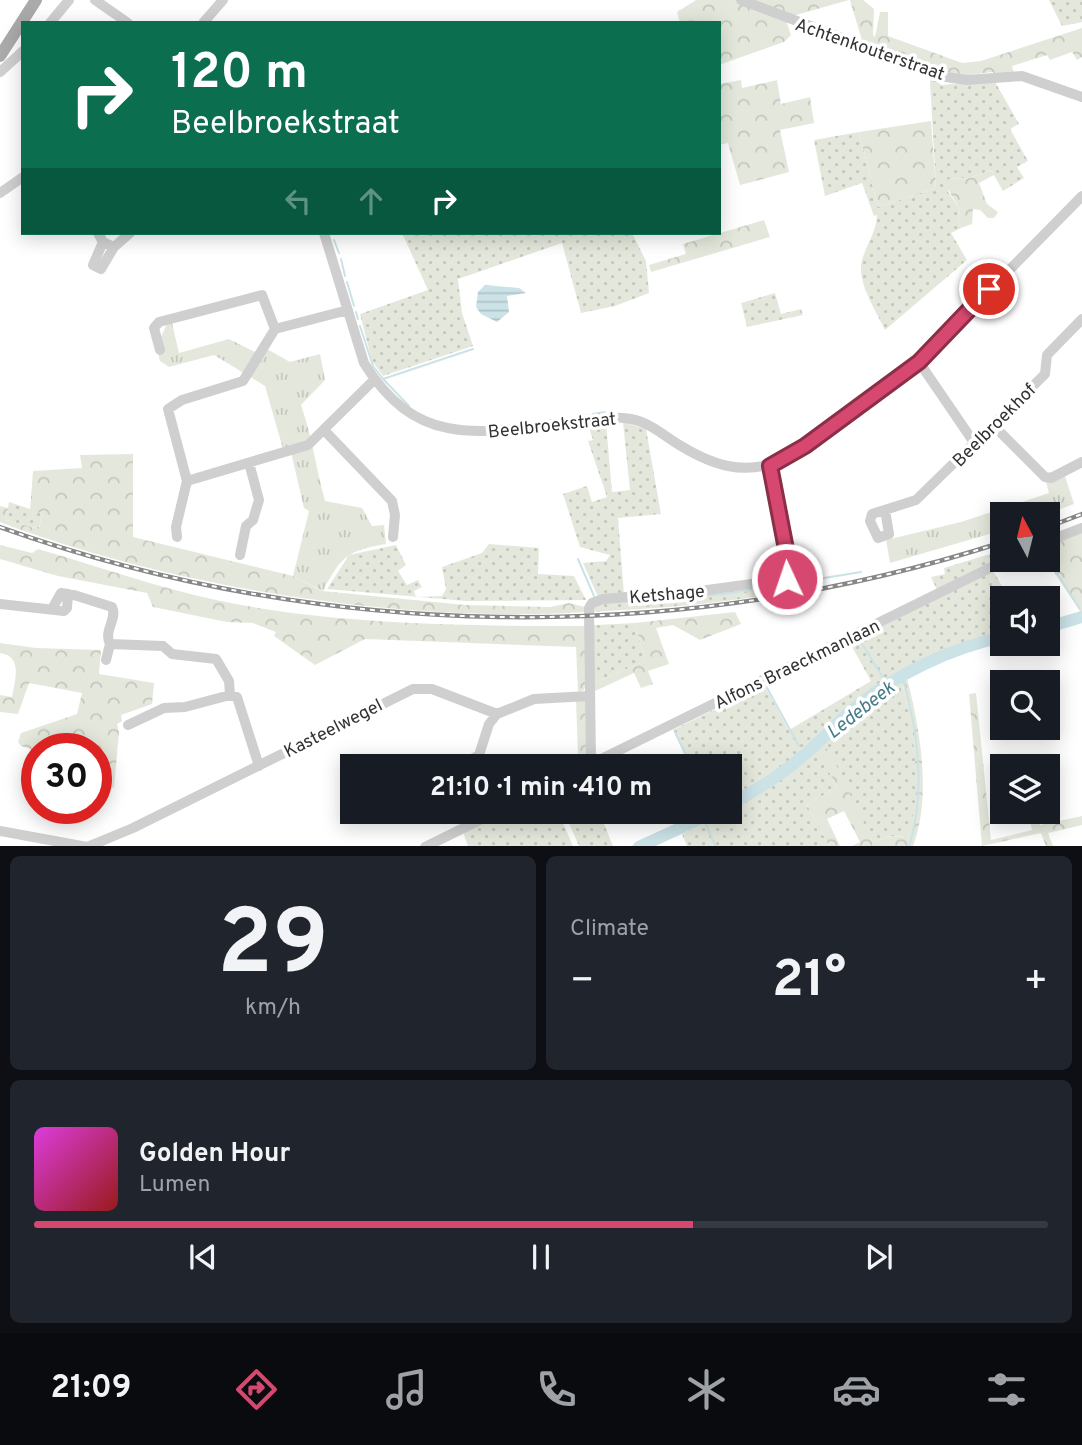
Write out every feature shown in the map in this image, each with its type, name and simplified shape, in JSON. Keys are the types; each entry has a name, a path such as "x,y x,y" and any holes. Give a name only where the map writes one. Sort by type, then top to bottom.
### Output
{"main road":[{"path":"0,44 27,0"},
{"path":"22,21 36,0"},
{"path":"0,56 21,23"}],"street":[{"path":"52,21 69,0"},
{"path":"95,0 125,21"},
{"path":"205,21 223,0"},
{"name":"Achtenkouterstraat","path":"741,0 946,77 971,80 1022,76 1082,97"},
{"path":"0,72 21,53"},
{"path":"0,193 21,178"},
{"name":"Beelbroekstraat","path":"325,235 364,363 374,380 410,415 439,427 488,432 616,416 651,426 713,464 736,468 770,466 805,446 919,362 1082,196"},
{"path":"114,247 100,237 93,265 101,269 114,247 128,235"},
{"path":"160,350 155,328 159,322 262,295 275,329"},
{"path":"177,537 176,527 187,481 168,409 182,400 243,381 275,329 348,310"},
{"name":"Beelbroekhof","path":"885,510 916,500 994,426 1040,380 1045,373 1047,355 1082,319"},
{"path":"919,362 975,444"},
{"path":"187,481 300,449 324,430 374,380"},
{"path":"994,426 1045,478 1051,478 1082,462"},
{"path":"324,430 392,501 395,515 393,537"},
{"path":"240,555 246,526 253,520 259,500 249,463"},
{"name":"Ketshage","path":"589,754 589,608 592,603 603,599 779,583 789,578 790,570 770,466"},
{"path":"1060,536 1082,528"},
{"name":"Alfons Braeckmanlaan","path":"611,754 990,568"},
{"path":"0,604 52,609 61,593 69,596 74,594 112,607 114,614 107,630 110,644 106,660"},
{"path":"110,644 163,646 172,654 216,659 229,681 230,695"},
{"name":"Kasteelwegel","path":"87,846 133,828 421,687 476,704 497,714"},
{"path":"128,725 164,708 184,707 230,695 237,697 242,704 246,730 259,766"},
{"path":"479,754 489,723 497,714 534,699 589,695"},
{"path":"425,846 471,824"},
{"path":"0,831 87,846"}],"green space":[{"path":"696,0 735,0 786,20 791,35 784,42 721,64 721,21 679,21 677,12"},
{"path":"747,0 849,0 789,17"},
{"path":"850,0 863,0 874,9 875,37 880,12 888,12 888,36 962,63 981,61 1082,28 1082,57 1077,60 1072,52 1050,60 1047,55 1012,66 1014,73 995,76 993,72 959,76 863,44"},
{"path":"1049,0 1082,0 1082,22 1062,26"},
{"path":"933,76 941,85 994,80 1019,124 1010,129 1028,161 1017,167 1024,178 1003,191 991,170 970,178 948,179 948,192 960,209 958,222 961,228 951,233 967,260 885,330 861,275 863,257 877,215 874,216 862,183 825,196 814,140 859,132 878,207 936,188 930,82"},
{"path":"741,80 742,88 777,80 781,104 810,97 814,123 780,130 789,172 740,185 728,143 721,145 721,84"},
{"path":"931,121 936,188 878,207 859,132"},
{"path":"991,170 994,175 979,183 987,204 998,212 994,218 988,218 980,210 973,209 972,224 961,228 958,222 960,209 945,185 948,179 970,178"},
{"path":"764,220 770,237 651,272 649,265 686,254 683,244 721,235 721,233"},
{"path":"403,235 633,235 646,261 649,293 615,306 581,313 562,243 458,279 462,313 473,346 383,376 372,361 360,314 428,290"},
{"path":"775,293 781,314 801,309 803,315 747,327 741,303"},
{"path":"172,323 179,353 229,339 263,356 267,349 290,362 320,354 325,380 301,405 325,501 362,508 372,526 384,525 386,544 362,549 347,557 335,569 323,591 293,576 309,511 304,508 290,448 283,449 265,386 214,355 169,367 160,361 161,337 167,324"},
{"path":"623,422 646,429 661,514 618,518 624,595 598,597 583,563 606,561 610,555 580,547 563,494 587,486 592,502 607,497 588,441 593,440 588,425 606,423 612,492 630,490"},
{"path":"133,454 133,537 293,576 322,591 465,605 550,607 569,603 585,607 586,612 442,612 288,596 138,565 0,522 0,506 8,508 6,520 39,529 42,513 30,511 33,471 82,468 80,455"},
{"path":"1065,476 1074,504 1060,509 1060,502 1022,502 1049,493 1046,482"},
{"path":"9,502 42,513 39,529 6,520"},
{"path":"990,512 990,534 890,563 886,540"},
{"path":"1082,532 1082,613 1054,572 1060,572 1060,540"},
{"path":"489,544 539,548 538,574 574,576 586,600 466,601 419,597 442,596 446,589 442,567 482,553"},
{"path":"0,545 32,553 38,549 216,600 306,615 400,622 586,626 587,679 584,690 578,692 576,647 365,639 315,665 274,636 276,632 253,623 227,622 153,607 147,593 58,576 0,559"},
{"path":"396,545 406,565 398,571 407,585 418,580 422,587 414,591 416,597 327,589 349,555"},
{"path":"990,554 990,564 937,590 931,577 945,574 944,568"},
{"path":"990,570 1002,586 990,586 990,637 942,653 885,683 836,719 779,772 748,794 742,797 742,754 684,754 673,730 764,685 789,730 871,681 850,643"},
{"path":"795,581 796,589 746,598 695,605 593,612 592,608 596,603"},
{"path":"735,612 741,624 700,640 673,625 656,628 669,664 648,671 653,684 641,688 634,673 593,692 591,625 596,625 596,682 645,661 635,623"},
{"path":"635,623 645,661 596,682 596,625"},
{"path":"0,643 36,648 101,650 99,674 154,683 152,704 121,715 122,721 117,724 119,732 114,788 112,733 21,733 77,714 82,693 29,683 18,714 0,712 0,695 12,697 16,670 12,659 0,653"},
{"path":"907,678 920,740 923,784 919,827 913,846 852,846 860,842 844,811 827,819 840,846 829,846 807,805 837,787 818,752 828,748 873,842 891,836 905,837 912,820 916,781 913,738 902,681"},
{"path":"902,681 913,739 917,780 913,819 906,837 891,836 873,842 819,752 837,787 807,805 829,846 687,846 682,834 704,824 742,824 742,804 785,777 854,712"},
{"path":"976,693 991,840 1032,830 1031,824 1060,824 1060,821 1082,816 1082,825 1048,833 1053,846 1046,846 1041,833 982,846 969,694"},
{"path":"576,700 586,700 588,754 578,754"},
{"path":"479,824 563,824 573,846 468,846 463,832"},
{"path":"569,824 604,824 613,846 579,846"},
{"path":"678,824 697,824 648,846 631,846"}],"water":[{"path":"485,285 519,288 526,293 507,296 509,312 497,322 481,314 476,307 478,292"}],"waterway":[{"path":"334,240 339,253"},
{"path":"341,259 345,276"},
{"path":"347,282 354,306"},
{"path":"356,312 358,319"},
{"path":"360,326 373,366 383,379 473,349"},
{"path":"384,380 409,406"},
{"path":"593,414 605,412"},
{"path":"578,559 594,596"},
{"path":"607,603 725,594 861,572"},
{"path":"1056,572 1080,609"},
{"name":"Ledebeek","path":"1060,623 1082,617"},
{"name":"Ledebeek","path":"742,797 790,767 853,709 887,685 924,664 990,640"},
{"path":"861,642 887,684"},
{"path":"902,675 912,717 918,761 917,805 909,846"},
{"path":"766,686 799,746"},
{"path":"675,732 685,754"},
{"name":"Ledebeek","path":"641,846 689,824"},
{"path":"706,824 716,846"}],"railway":[{"path":"1060,522 1082,514"},
{"path":"0,527 122,565 247,593 373,610 500,617 627,614 754,600 880,576 990,546"}],"route":[{"path":"787,579 790,570 770,466 788,458 919,362 989,289"}]}
